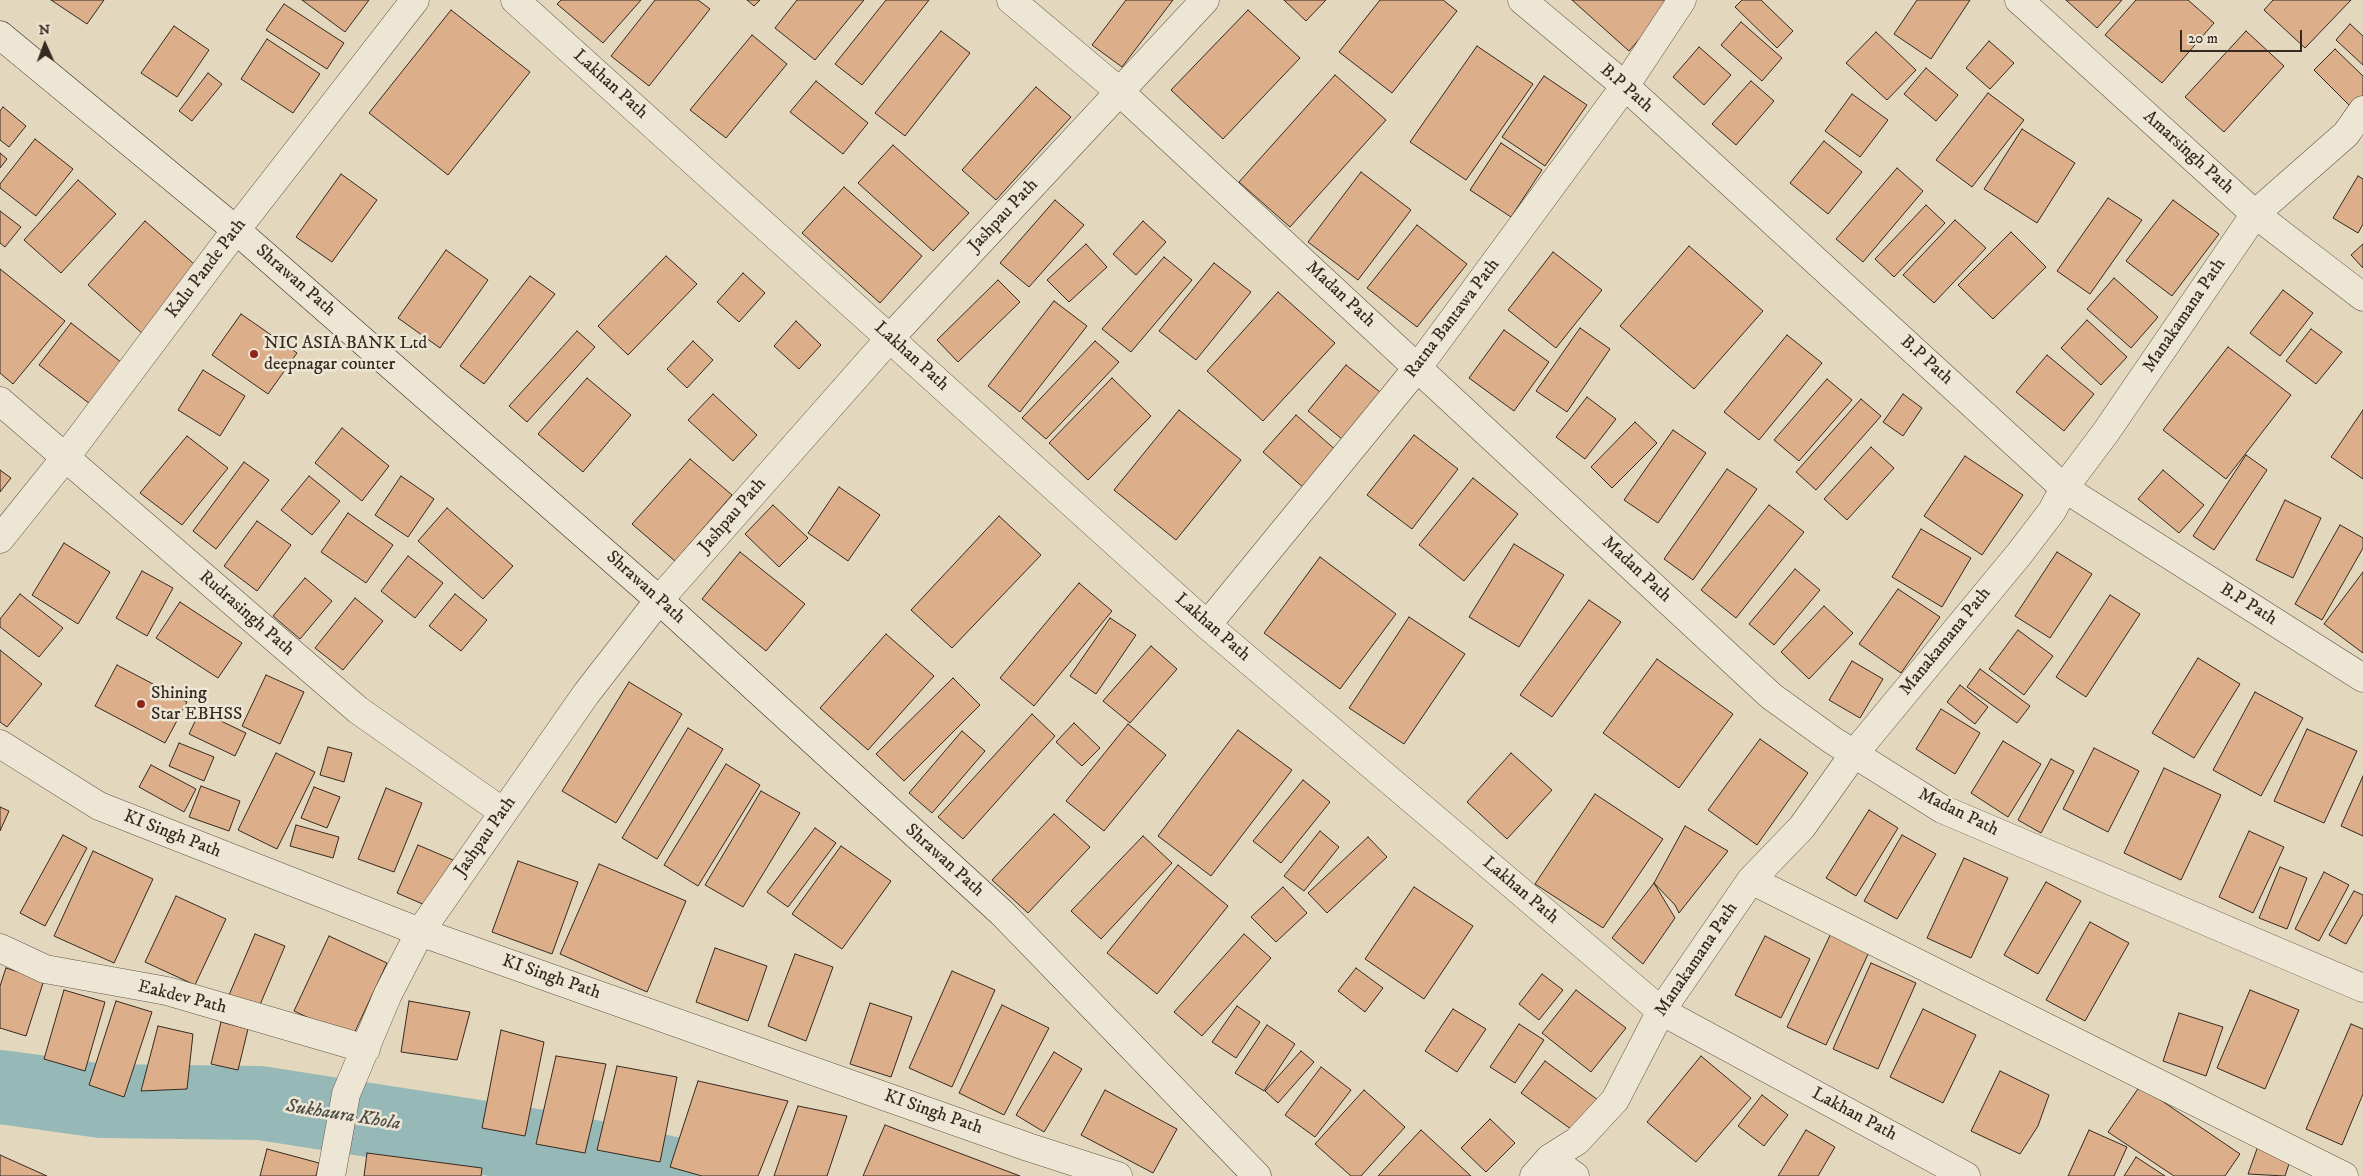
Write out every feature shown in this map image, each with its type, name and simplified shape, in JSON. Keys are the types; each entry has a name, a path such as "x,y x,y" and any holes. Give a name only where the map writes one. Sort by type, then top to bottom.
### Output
{"street":[{"name":"Kalu Pande Path","path":"0,538 65,458 236,230 415,0"},
{"name":"Lakhan Path","path":"515,0 1208,625 1662,1012 1966,1176"},
{"name":"Madan Path","path":"1011,0 1120,92 1770,696 1854,754 1942,810 2363,988"},
{"name":"Jashpau Path","path":"332,1165 346,1094 388,994 420,932 586,694 659,600 890,338 1205,0"},
{"name":"B.P Path","path":"1522,0 1625,86 2064,488 2363,678"},
{"name":"Ratna Bantawa Path","path":"1208,625 1418,367 1625,86 1682,0"},
{"name":"Amarsingh Path","path":"2019,0 2255,214 2363,297"},
{"name":"Shrawan Path","path":"0,35 236,230 659,600 1002,913 1257,1176"},
{"name":"Manakamana Path","path":"1542,1167 1577,1141 1615,1100 1662,1012 1751,880 1802,827 1854,754 2020,552 2052,510 2064,488 2106,432 2255,214 2346,134 2363,110"},
{"name":"Rudrasingh Path","path":"0,401 358,710 503,812"},
{"name":"KI Singh Path","path":"0,744 98,806 420,932 1019,1144 1118,1176"},
{"path":"1751,880 2344,1176"},
{"name":"Eakdev Path","path":"0,948 45,969 167,991 366,1049"},
{"path":"1542,1167 1575,1176"}],"building":[{"path":"51,0 104,0 87,24"},
{"path":"302,0 369,0 345,32"},
{"path":"561,0 641,0 603,43 557,4"},
{"path":"655,0 698,0 710,9 649,86 611,56"},
{"path":"747,0 760,0 754,6"},
{"path":"797,0 864,0 815,60 775,28"},
{"path":"886,0 929,0 862,85 835,64"},
{"path":"1126,0 1173,0 1122,67 1092,45"},
{"path":"1284,0 1326,0 1306,21"},
{"path":"1380,0 1443,0 1457,11 1392,93 1339,52"},
{"path":"1572,0 1673,0 1629,51"},
{"path":"1742,0 1761,0 1793,31 1777,48 1735,7"},
{"path":"1917,0 1970,0 1931,59 1894,34"},
{"path":"2066,0 2122,0 2097,28"},
{"path":"2136,0 2188,0 2214,23 2162,83 2105,35"},
{"path":"2273,0 2351,0 2305,48 2264,10"},
{"path":"284,4 344,43 327,69 266,30"},
{"path":"451,10 530,72 448,175 369,113"},
{"path":"1248,10 1300,58 1223,139 1171,90"},
{"path":"1741,22 1782,58 1762,81 1721,45"},
{"path":"2350,24 2363,36 2363,65 2336,40"},
{"path":"174,26 209,50 177,97 141,73"},
{"path":"941,31 970,53 905,136 875,113"},
{"path":"2246,31 2284,66 2224,132 2185,97"},
{"path":"1876,32 1916,70 1887,100 1846,63"},
{"path":"752,35 787,64 726,138 690,110"},
{"path":"267,39 320,74 293,113 241,79"},
{"path":"1989,41 2014,63 1990,89 1966,68"},
{"path":"1477,46 1533,84 1466,180 1410,142"},
{"path":"1699,47 1731,75 1704,105 1673,77"},
{"path":"2335,49 2363,76 2363,99 2353,109 2314,70"},
{"path":"1926,68 1958,95 1936,121 1904,94"},
{"path":"208,73 222,84 192,121 179,111"},
{"path":"1335,75 1386,120 1290,227 1239,182"},
{"path":"1544,76 1587,105 1545,166 1502,137"},
{"path":"816,81 868,123 843,154 790,112"},
{"path":"1751,81 1774,101 1736,145 1712,124"},
{"path":"1036,87 1071,117 996,200 962,170"},
{"path":"1988,93 2024,120 1972,187 1936,160"},
{"path":"1852,94 1888,120 1860,157 1825,131"},
{"path":"3,107 26,126 9,147 0,140 0,111"},
{"path":"2022,129 2075,163 2037,223 1984,189"},
{"path":"35,139 73,169 36,216 0,188 0,184"},
{"path":"1824,141 1862,172 1828,214 1790,183"},
{"path":"1501,143 1542,170 1511,217 1470,190"},
{"path":"893,145 969,213 933,251 858,183"},
{"path":"0,153 7,159 0,168"},
{"path":"1897,168 1923,191 1863,262 1836,239"},
{"path":"1361,172 1411,210 1358,280 1308,242"},
{"path":"341,174 377,200 332,262 296,237"},
{"path":"2358,176 2363,179 2363,224 2358,233 2333,218"},
{"path":"78,180 116,214 61,273 24,240"},
{"path":"844,187 922,256 880,303 802,233"},
{"path":"2108,198 2142,220 2090,294 2057,271"},
{"path":"1055,200 1084,225 1029,287 1000,263"},
{"path":"2173,200 2219,234 2172,296 2126,261"},
{"path":"1926,205 1945,223 1894,277 1875,259"},
{"path":"0,211 21,227 5,247 0,243"},
{"path":"1955,220 1986,248 1934,303 1903,275"},
{"path":"145,221 202,271 144,335 88,285"},
{"path":"1143,221 1166,242 1136,275 1113,254"},
{"path":"1417,225 1467,264 1417,327 1367,288"},
{"path":"2011,232 2046,267 1993,319 1958,285"},
{"path":"1086,244 1107,267 1069,302 1047,280"},
{"path":"2363,244 2363,268 2351,255"},
{"path":"1689,246 1763,311 1694,389 1620,326"},
{"path":"446,250 488,280 440,348 398,318"},
{"path":"1553,252 1602,290 1556,348 1508,310"},
{"path":"666,256 697,284 628,355 598,326"},
{"path":"1164,257 1192,280 1131,352 1102,329"},
{"path":"1214,263 1251,292 1196,360 1159,331"},
{"path":"0,269 65,321 13,384 0,373"},
{"path":"743,273 765,293 739,322 717,302"},
{"path":"530,276 555,294 484,384 460,366"},
{"path":"2114,278 2158,317 2131,348 2087,309"},
{"path":"998,280 1020,302 958,362 937,340"},
{"path":"2283,290 2313,313 2280,356 2250,333"},
{"path":"1278,292 1335,343 1263,421 1207,371"},
{"path":"1054,301 1087,326 1020,412 988,386"},
{"name":"NIC ASIA BANK Ltd deepnagar counter","path":"241,314 297,353 268,394 212,355"},
{"path":"2087,320 2127,357 2101,385 2061,348"},
{"path":"796,321 821,345 799,369 774,346"},
{"path":"71,323 126,366 94,407 39,365"},
{"path":"1580,328 1610,349 1567,412 1536,391"},
{"path":"2311,329 2342,352 2316,384 2286,361"},
{"path":"1504,330 1549,362 1514,411 1469,378"},
{"path":"577,331 595,347 527,422 509,406"},
{"path":"1787,335 1822,363 1759,440 1724,412"},
{"path":"693,341 713,360 687,388 667,369"},
{"path":"1095,341 1119,362 1046,439 1022,418"},
{"path":"2228,347 2291,395 2226,479 2163,430"},
{"path":"2047,355 2094,394 2064,431 2016,392"},
{"path":"1346,365 1380,392 1342,439 1308,411"},
{"path":"203,370 245,396 220,436 178,410"},
{"path":"587,378 631,415 583,472 538,434"},
{"path":"1112,378 1151,416 1088,480 1049,443"},
{"path":"1827,379 1852,400 1799,461 1774,440"},
{"path":"713,394 757,435 733,461 688,420"},
{"path":"1903,394 1922,408 1903,436 1883,422"},
{"path":"1587,397 1616,419 1585,459 1556,437"},
{"path":"1861,399 1881,416 1816,490 1796,472"},
{"path":"1179,410 1241,460 1176,540 1114,490"},
{"path":"2363,410 2363,479 2331,457"},
{"path":"1296,415 1338,452 1305,489 1263,452"},
{"path":"1635,422 1657,443 1612,488 1591,467"},
{"path":"342,428 389,466 362,501 315,463"},
{"path":"1673,430 1706,453 1658,523 1624,500"},
{"path":"1414,435 1458,469 1412,529 1367,495"},
{"path":"187,436 228,468 182,525 140,493"},
{"path":"1871,447 1894,468 1847,520 1824,499"},
{"path":"2246,455 2267,470 2214,550 2193,536"},
{"path":"1965,456 2023,495 1982,555 1924,516"},
{"path":"690,459 732,495 675,561 632,524"},
{"path":"244,462 269,480 216,549 193,531"},
{"path":"1727,469 1757,489 1693,580 1664,559"},
{"path":"0,470 11,478 0,492"},
{"path":"2163,470 2204,505 2179,533 2138,499"},
{"path":"309,476 340,501 312,535 281,510"},
{"path":"401,476 434,499 408,537 375,515"},
{"path":"1473,478 1518,514 1464,581 1419,545"},
{"path":"839,487 880,515 848,561 808,533"},
{"path":"2285,500 2321,518 2293,578 2256,560"},
{"path":"773,505 808,538 779,567 745,534"},
{"path":"1769,505 1804,532 1736,618 1701,590"},
{"path":"447,508 513,566 483,599 418,541"},
{"path":"348,513 393,545 366,583 321,552"},
{"path":"999,516 1041,555 952,648 911,610"},
{"path":"257,521 291,545 257,591 224,566"},
{"path":"2340,525 2363,538 2363,548 2322,620 2295,604"},
{"path":"1921,529 1971,558 1942,607 1892,577"},
{"path":"64,543 110,572 78,624 32,595"},
{"path":"1514,544 1564,575 1519,647 1469,617"},
{"path":"740,552 805,604 766,651 702,599"},
{"path":"2057,552 2092,574 2050,638 2015,616"},
{"path":"408,556 443,583 415,618 381,591"},
{"path":"1320,557 1396,614 1340,689 1264,633"},
{"path":"1795,569 1820,590 1774,645 1749,624"},
{"path":"142,571 173,588 147,636 116,618"},
{"path":"2363,572 2363,653 2324,624"},
{"path":"305,578 332,601 300,639 273,616"},
{"path":"1079,583 1112,611 1034,706 1000,678"},
{"path":"1898,589 1940,617 1901,673 1859,644"},
{"path":"20,594 63,628 39,657 0,627 0,619"},
{"path":"455,594 487,620 461,651 429,626"},
{"path":"2110,595 2140,614 2086,697 2056,677"},
{"path":"355,598 383,621 343,670 315,648"},
{"path":"1589,600 1621,622 1552,717 1520,695"},
{"path":"180,602 242,643 218,678 156,638"},
{"path":"1824,606 1853,633 1809,679 1781,652"},
{"path":"1409,617 1465,654 1404,744 1349,708"},
{"path":"1110,618 1136,635 1096,694 1070,676"},
{"path":"2018,630 2053,656 2024,695 1989,669"},
{"path":"886,634 934,676 868,750 820,708"},
{"path":"1151,646 1177,669 1130,723 1103,701"},
{"path":"0,650 42,684 7,727 0,722"},
{"path":"2198,658 2240,684 2194,758 2152,733"},
{"path":"1657,659 1733,714 1679,788 1603,733"},
{"path":"1852,661 1883,679 1860,718 1829,700"},
{"name":"Shining Star EBHSS","path":"117,665 187,702 165,743 95,706"},
{"path":"1980,669 2030,706 2017,723 1967,687"},
{"path":"266,675 304,692 280,744 242,726"},
{"path":"953,678 980,705 904,781 876,754"},
{"path":"629,682 682,714 616,823 562,791"},
{"path":"1960,685 1988,707 1975,724 1947,702"},
{"path":"2255,692 2303,718 2261,796 2213,770"},
{"path":"1941,709 1980,733 1955,774 1916,749"},
{"path":"200,711 246,733 235,756 189,734"},
{"path":"1032,714 1055,736 963,839 938,817"},
{"path":"1074,723 1100,748 1082,766 1056,742"},
{"path":"1128,724 1166,755 1104,831 1066,801"},
{"path":"688,728 723,749 657,859 622,838"},
{"path":"2307,729 2357,751 2324,823 2274,801"},
{"path":"1238,730 1292,770 1211,876 1158,836"},
{"path":"962,731 985,751 932,813 909,793"},
{"path":"1760,739 1808,773 1757,845 1708,810"},
{"path":"2003,741 2041,764 2008,817 1971,793"},
{"path":"179,743 214,757 204,781 169,766"},
{"path":"328,747 352,753 344,782 320,775"},
{"path":"2094,748 2139,771 2108,832 2063,809"},
{"path":"276,753 315,772 277,849 238,830"},
{"path":"1511,753 1552,790 1507,839 1467,802"},
{"path":"2051,759 2074,771 2041,833 2018,820"},
{"path":"726,764 760,785 698,886 664,865"},
{"path":"151,765 196,789 184,812 139,787"},
{"path":"2164,768 2221,795 2181,880 2124,853"},
{"path":"2363,776 2363,836 2341,826"},
{"path":"1303,780 1330,802 1281,863 1253,841"},
{"path":"201,786 240,801 229,831 189,817"},
{"path":"314,787 340,797 327,828 301,818"},
{"path":"386,788 422,803 394,872 358,859"},
{"path":"761,791 800,813 743,907 705,885"},
{"path":"1595,794 1663,839 1603,928 1535,884"},
{"path":"0,807 9,811 0,831"},
{"path":"1869,810 1898,828 1856,896 1826,878"},
{"path":"1054,814 1090,847 1028,913 992,880"},
{"path":"296,825 339,837 333,858 290,846"},
{"path":"1685,826 1728,851 1679,913 1675,905 1654,883"},
{"path":"815,828 836,843 788,907 767,892"},
{"path":"1320,831 1339,847 1304,891 1284,876"},
{"path":"2249,831 2284,847 2253,913 2219,897"},
{"path":"63,835 87,848 45,926 20,913"},
{"path":"1902,835 1936,854 1897,919 1864,901"},
{"path":"1143,836 1172,863 1101,939 1071,911"},
{"path":"1368,837 1387,857 1327,913 1308,893"},
{"path":"418,845 453,860 432,908 397,893"},
{"path":"841,846 891,881 842,949 792,914"},
{"path":"93,851 153,879 114,963 54,936"},
{"path":"1964,858 2008,878 1971,958 1927,938"},
{"path":"518,861 578,882 552,954 492,932"},
{"path":"599,864 686,901 647,992 560,954"},
{"path":"1178,865 1228,906 1157,994 1107,953"},
{"path":"2280,867 2307,878 2287,929 2259,918"},
{"path":"2324,872 2349,885 2319,941 2295,929"},
{"path":"2046,882 2081,901 2038,974 2004,955"},
{"path":"1654,883 1675,918 1643,964 1612,938"},
{"path":"1283,887 1307,913 1276,942 1251,917"},
{"path":"1414,887 1473,926 1424,999 1365,959"},
{"path":"2354,891 2363,895 2363,914 2346,944 2329,935"},
{"path":"176,896 226,919 195,985 145,962"},
{"path":"2090,922 2129,943 2085,1021 2046,1000"},
{"path":"1832,931 1870,950 1826,1045 1787,1027"},
{"path":"255,934 285,946 259,1007 229,995"},
{"path":"1244,934 1271,958 1202,1036 1174,1012"},
{"path":"329,936 387,963 352,1038 294,1011"},
{"path":"1765,936 1810,959 1781,1018 1735,995"},
{"path":"715,948 767,966 748,1021 696,1002"},
{"path":"795,954 833,967 806,1041 768,1026"},
{"path":"1871,963 1916,983 1878,1069 1833,1049"},
{"path":"6,968 44,980 26,1036 0,1028 0,986"},
{"path":"1356,968 1383,988 1365,1012 1338,991"},
{"path":"952,971 995,990 952,1087 909,1068"},
{"path":"1542,974 1563,990 1539,1020 1519,1004"},
{"path":"64,990 105,1002 85,1071 44,1059"},
{"path":"1576,990 1626,1028 1591,1072 1542,1033"},
{"path":"2250,990 2299,1010 2265,1089 2217,1068"},
{"path":"116,1001 152,1012 124,1097 89,1085"},
{"path":"409,1001 470,1012 457,1060 401,1052"},
{"path":"870,1003 912,1017 891,1077 850,1064"},
{"path":"1002,1005 1049,1028 1004,1115 959,1093"},
{"path":"1237,1006 1260,1022 1236,1058 1212,1042"},
{"path":"1453,1009 1486,1029 1457,1072 1425,1051"},
{"path":"1923,1009 1976,1035 1943,1103 1890,1077"},
{"path":"2179,1013 2223,1027 2206,1076 2163,1061"},
{"path":"221,1022 248,1029 238,1070 211,1064"},
{"path":"1519,1024 1544,1040 1515,1083 1490,1067"},
{"path":"2351,1024 2363,1029 2363,1094 2342,1145 2306,1129"},
{"path":"1267,1025 1295,1044 1264,1091 1235,1073"},
{"path":"158,1026 193,1034 187,1089 141,1091"},
{"path":"501,1030 544,1042 525,1136 482,1128"},
{"path":"1301,1051 1314,1062 1278,1103 1265,1091"},
{"path":"1054,1052 1082,1069 1044,1132 1016,1115"},
{"path":"556,1056 606,1064 585,1153 536,1144"},
{"path":"1701,1056 1751,1098 1696,1162 1647,1122"},
{"path":"1545,1061 1598,1100 1575,1132 1521,1093"},
{"path":"617,1066 677,1077 660,1162 597,1150"},
{"path":"1321,1067 1351,1090 1315,1137 1285,1115"},
{"path":"2000,1071 2049,1095 2038,1126 2020,1154 1971,1131"},
{"path":"698,1081 788,1101 758,1176 702,1176 670,1167"},
{"path":"2140,1086 2240,1154 2225,1176 2174,1176 2108,1132"},
{"path":"1105,1090 1177,1129 1153,1173 1081,1135"},
{"path":"1364,1090 1405,1127 1361,1176 1351,1176 1315,1144"},
{"path":"1762,1095 1788,1115 1764,1146 1738,1126"},
{"path":"798,1106 847,1116 827,1176 774,1176"},
{"path":"1490,1119 1515,1143 1486,1172 1461,1148"},
{"path":"885,1125 1020,1176 863,1176"},
{"path":"1421,1130 1471,1176 1378,1176"},
{"path":"1806,1130 1835,1147 1818,1176 1778,1176"},
{"path":"2089,1130 2127,1147 2114,1176 2068,1176"},
{"path":"2258,1146 2291,1158 2285,1176 2248,1174"},
{"path":"267,1149 319,1163 316,1176 260,1176"},
{"path":"367,1153 482,1168 481,1176 364,1176"},
{"path":"0,1155 47,1176 0,1176"},
{"path":"2136,1157 2165,1176 2124,1176"}],"waterway":[{"name":"Sukhaura Khola","path":"0,1087 102,1101 260,1103 549,1148 683,1176"}],"place":[{"name":"NIC ASIA BANK Ltd deepnagar counter","path":"254,354"},
{"name":"Shining Star EBHSS","path":"141,704"}]}
